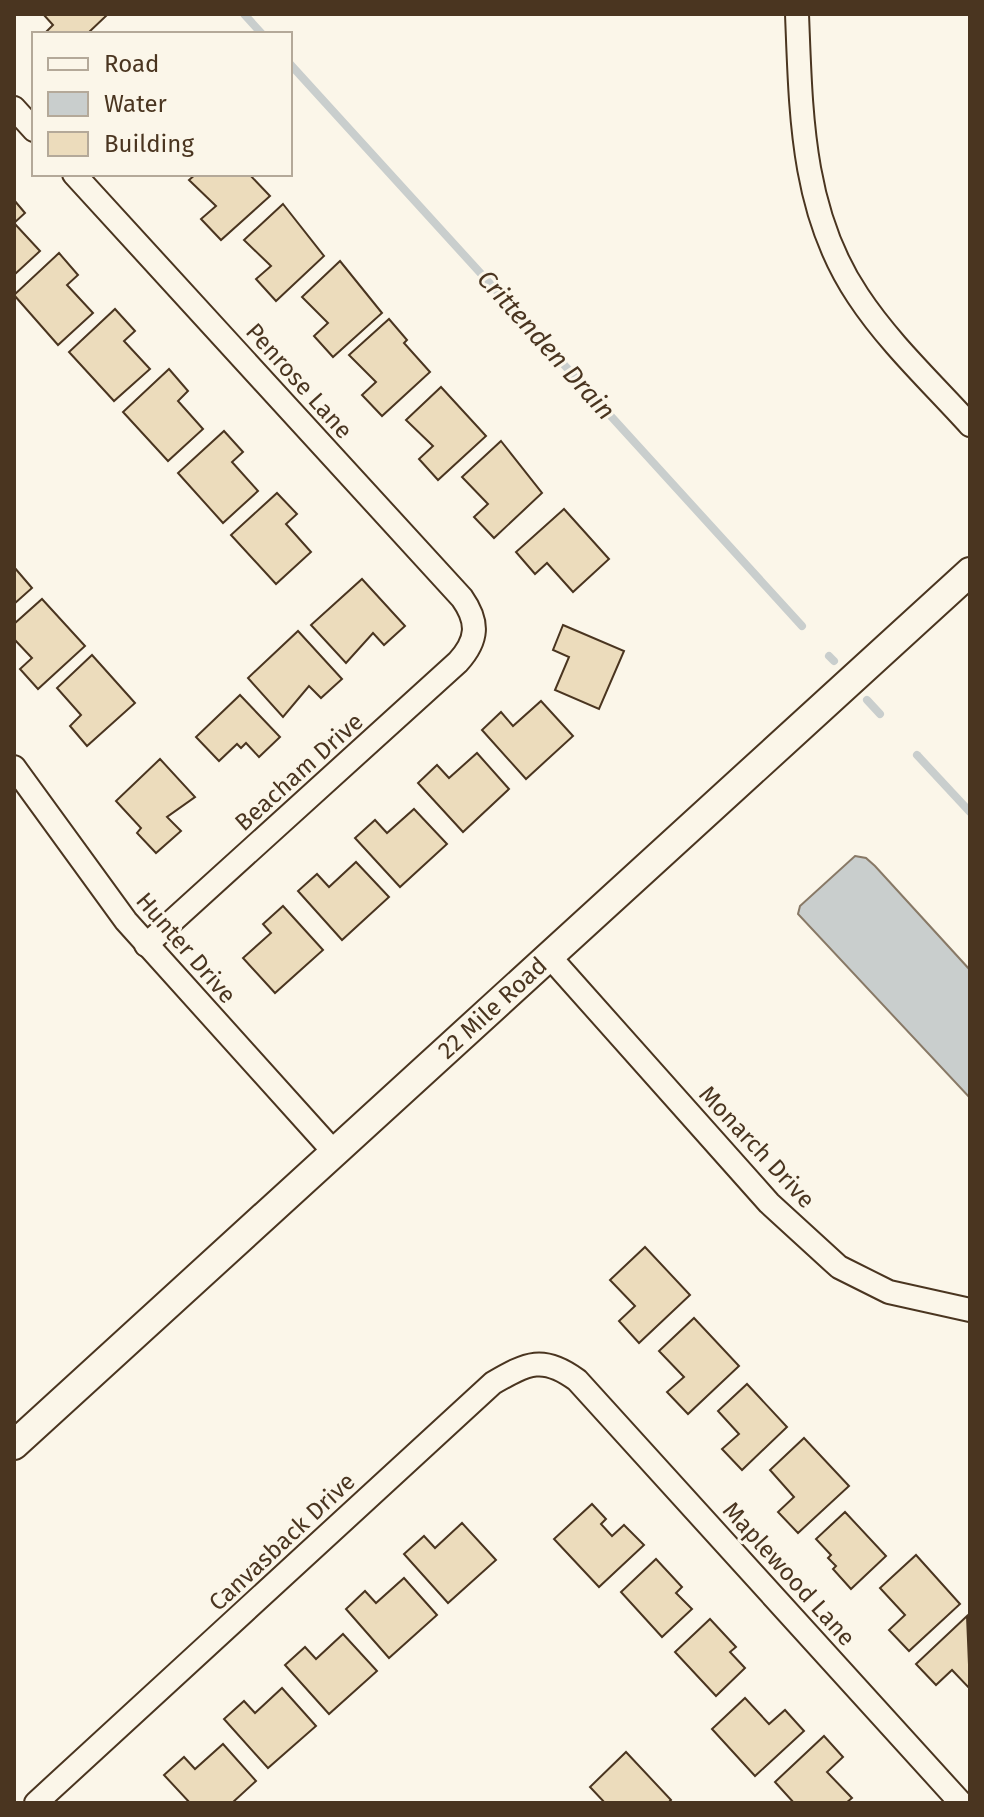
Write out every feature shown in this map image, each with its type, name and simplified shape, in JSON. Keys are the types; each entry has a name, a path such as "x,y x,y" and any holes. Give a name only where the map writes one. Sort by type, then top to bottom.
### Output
{"street":[{"path":"797,14 804,148 821,222 858,296 970,425"},
{"path":"14,108 32,128"},
{"name":"Penrose Lane","path":"76,176 462,598 476,630"},
{"name":"22 Mile Road","path":"14,1445 970,572"},
{"name":"Beacham Drive","path":"146,945 458,662 469,650 476,630"},
{"name":"Hunter Drive","path":"14,767 103,892 146,945 334,1152"},
{"name":"Monarch Drive","path":"549,956 769,1203 839,1267 889,1292 970,1310"},
{"name":"Canvasback Drive","path":"36,1803 493,1383 520,1368 541,1362 561,1368 577,1380"},
{"name":"Maplewood Lane","path":"577,1380 961,1803"}],"water":[{"path":"855,856 866,858 875,866 970,970 970,1098 798,914 800,906"}],"building":[{"path":"43,14 107,15 89,32 46,32 53,25"},
{"path":"194,176 251,176 270,196 221,240 201,219 216,206 189,180"},
{"path":"14,200 25,213 14,223"},
{"path":"283,204 324,256 276,301 256,279 271,266 244,240"},
{"path":"14,223 40,251 14,275"},
{"path":"59,253 78,275 67,285 93,313 58,345 14,295"},
{"path":"340,261 382,313 333,357 314,336 328,323 302,297"},
{"path":"115,309 135,331 124,341 150,369 114,401 69,352"},
{"path":"389,319 407,340 404,343 430,372 382,416 362,395 376,382 349,355"},
{"path":"169,369 188,391 178,401 203,429 168,461 123,412"},
{"path":"441,387 486,436 438,480 419,459 433,446 406,420"},
{"path":"224,431 243,452 232,462 258,491 223,523 178,473"},
{"path":"501,441 542,493 494,538 474,517 488,504 462,477"},
{"path":"277,493 297,514 286,524 311,552 276,584 231,535"},
{"path":"564,509 609,559 573,592 547,563 535,574 516,552"},
{"path":"14,567 32,588 14,604"},
{"path":"362,579 405,626 384,645 373,633 346,663 311,625"},
{"path":"42,599 85,646 38,689 20,669 32,658 14,639 14,624"},
{"path":"563,625 624,651 599,709 555,690 569,657 553,650"},
{"path":"298,631 342,679 321,698 309,686 283,717 248,678"},
{"path":"92,655 135,703 87,746 70,726 81,715 57,688"},
{"path":"240,695 280,737 259,757 246,743 241,748 237,744 219,761 196,737"},
{"path":"541,701 573,736 526,779 482,730 501,712 513,726"},
{"path":"477,753 509,789 463,832 418,783 437,765 449,778"},
{"path":"160,759 195,797 167,817 181,831 156,853 137,833 141,828 116,801"},
{"path":"414,809 447,844 400,887 355,838 375,820 387,833"},
{"path":"356,862 389,897 342,940 298,891 317,874 329,887"},
{"path":"283,906 323,950 275,993 243,958 271,933 263,924"},
{"path":"645,1247 690,1295 639,1343 619,1321 635,1306 610,1280"},
{"path":"694,1318 739,1366 688,1414 667,1392 684,1377 659,1351"},
{"path":"747,1384 787,1427 742,1470 722,1449 739,1434 718,1411"},
{"path":"804,1438 849,1486 798,1533 778,1512 794,1497 770,1470"},
{"path":"592,1504 606,1519 601,1524 612,1536 624,1525 644,1545 599,1587 554,1539"},
{"path":"845,1512 886,1556 851,1589 833,1569 836,1566 828,1558 831,1555 816,1539"},
{"path":"462,1523 496,1560 448,1603 404,1554 424,1536 435,1548"},
{"path":"916,1555 960,1604 909,1651 889,1630 905,1615 880,1588"},
{"path":"656,1559 682,1587 676,1593 692,1609 662,1637 621,1592"},
{"path":"404,1578 437,1615 389,1658 346,1609 365,1591 376,1603"},
{"path":"967,1616 970,1689 952,1670 936,1685 916,1664"},
{"path":"710,1619 736,1647 730,1652 745,1668 716,1696 675,1652"},
{"path":"343,1634 377,1671 329,1714 285,1665 305,1647 316,1659"},
{"path":"282,1688 316,1726 268,1768 224,1719 244,1701 255,1713"},
{"path":"745,1698 769,1724 785,1710 804,1731 755,1776 712,1729"},
{"path":"824,1736 843,1757 827,1772 852,1798 846,1803 794,1803 775,1782"},
{"path":"223,1744 256,1781 232,1803 190,1803 164,1775 184,1757 195,1769"},
{"path":"626,1752 671,1800 668,1803 605,1803 590,1787"}],"waterway":[{"name":"Crittenden Drain","path":"244,14 260,32"},
{"name":"Crittenden Drain","path":"292,66 802,626"},
{"name":"Crittenden Drain","path":"829,656 834,661"},
{"name":"Crittenden Drain","path":"867,700 880,714"},
{"name":"Crittenden Drain","path":"917,755 970,812"}]}
